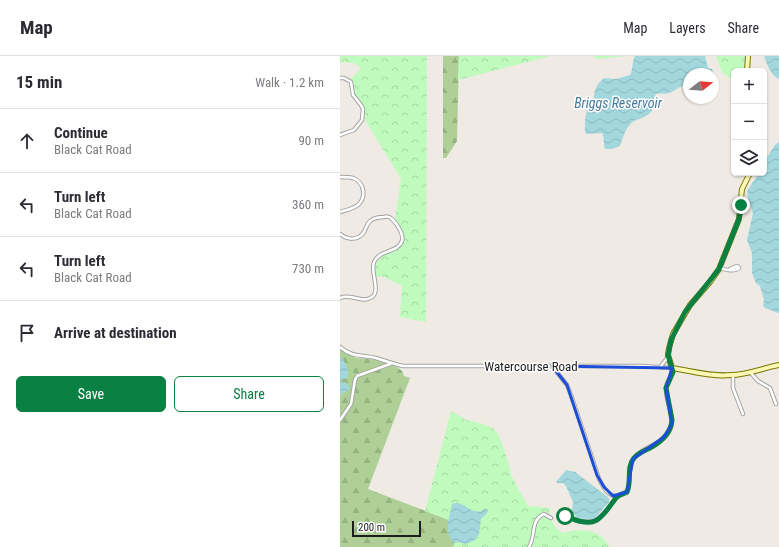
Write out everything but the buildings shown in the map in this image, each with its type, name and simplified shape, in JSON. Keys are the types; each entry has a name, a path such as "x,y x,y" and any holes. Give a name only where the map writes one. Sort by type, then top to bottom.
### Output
{"street":[{"path":"747,68 748,56"},
{"path":"340,78 344,78 351,82 353,95 361,105 363,115 361,123 354,130 340,135"},
{"path":"661,366 668,356 671,340 685,312 710,282 719,268 739,219 742,189 748,176"},
{"path":"340,177 351,177 357,180 362,186 363,193 361,200 357,205 340,212"},
{"path":"340,234 346,238 355,238 363,233 370,221 377,217 385,216 393,219 402,233 400,245 379,255 374,263 373,273 376,292 374,296 363,300 348,295 340,298"},
{"path":"719,268 726,270 730,269"},
{"path":"340,347 352,354 374,358 390,364"},
{"path":"552,366 567,385 572,395 599,478 607,491 613,496 617,496 625,493 628,489 630,482 629,468 633,459 638,454 664,438 670,428 672,416 666,388 668,381 671,378 672,368 668,356"},
{"path":"340,420 351,404 357,376 390,364"},
{"name":"Watercourse Road","path":"390,364 403,366 661,366 672,368"},
{"path":"672,368 700,374 733,375 779,365"},
{"path":"750,372 758,381 770,388 776,404"},
{"path":"733,375 733,388 743,414"},
{"path":"565,516 574,520 587,522 595,521 607,510 617,496"},
{"path":"529,547 538,518 544,514 551,518"}],"highlighted area":[{"path":"552,366 672,368 666,388 672,424 664,437 633,459 627,492 613,496 604,487 597,475 567,385"}],"green space":[{"path":"340,56 427,56 426,322 400,317 402,286 382,276 376,277 375,269 380,258 400,247 404,242 402,230 395,220 401,179 365,120 365,112 362,105 353,94 353,86 350,80 361,68 354,63 340,62"},
{"path":"443,56 459,56 457,141 446,158 443,158"},
{"path":"459,56 550,56 458,80"},
{"path":"593,56 628,56 597,59"},
{"path":"716,56 745,56 746,68 731,68 731,79 722,72"},
{"path":"340,348 356,358 377,360 397,367 402,371 404,376 410,378 368,489 465,526 453,547 340,547"},
{"path":"451,411 466,420 493,428 498,434 512,477 528,506 550,508 549,516 556,528 562,533 577,530 593,532 602,537 609,547 453,547 465,526 425,511"}],"water":[{"name":"Briggs Reservoir","path":"635,56 705,56 708,68 683,68 683,86 666,94 656,94 651,112 631,123 625,132 620,146 612,149 605,149 602,133 586,134 585,122 587,109 600,82 604,78 616,79 630,75"},
{"path":"764,56 779,56 779,79 771,72"},
{"path":"779,142 779,313 763,306 764,300 760,286 756,283 752,273 752,253 747,240 753,213 747,191 757,176 767,176 767,157 775,145"},
{"path":"340,357 346,364 348,375 347,378 340,381"},
{"path":"345,382 349,386 349,390 340,395 340,383"},
{"path":"566,470 575,472 609,498 609,502 595,518 576,518 572,510 573,502 566,486 563,483 556,482"},
{"path":"456,503 464,505 477,512 486,509 488,510 481,519 479,534 475,540 466,544 459,542 453,543 450,538 448,524 452,504"}],"route":[{"path":"565,516 574,520 587,522 595,521 607,510 617,496 627,492 630,482 629,468 633,459 638,454 656,444 668,433 672,424 671,410 666,393 666,385 673,372 668,355 671,340 685,312 719,269 739,219 741,205"}]}
